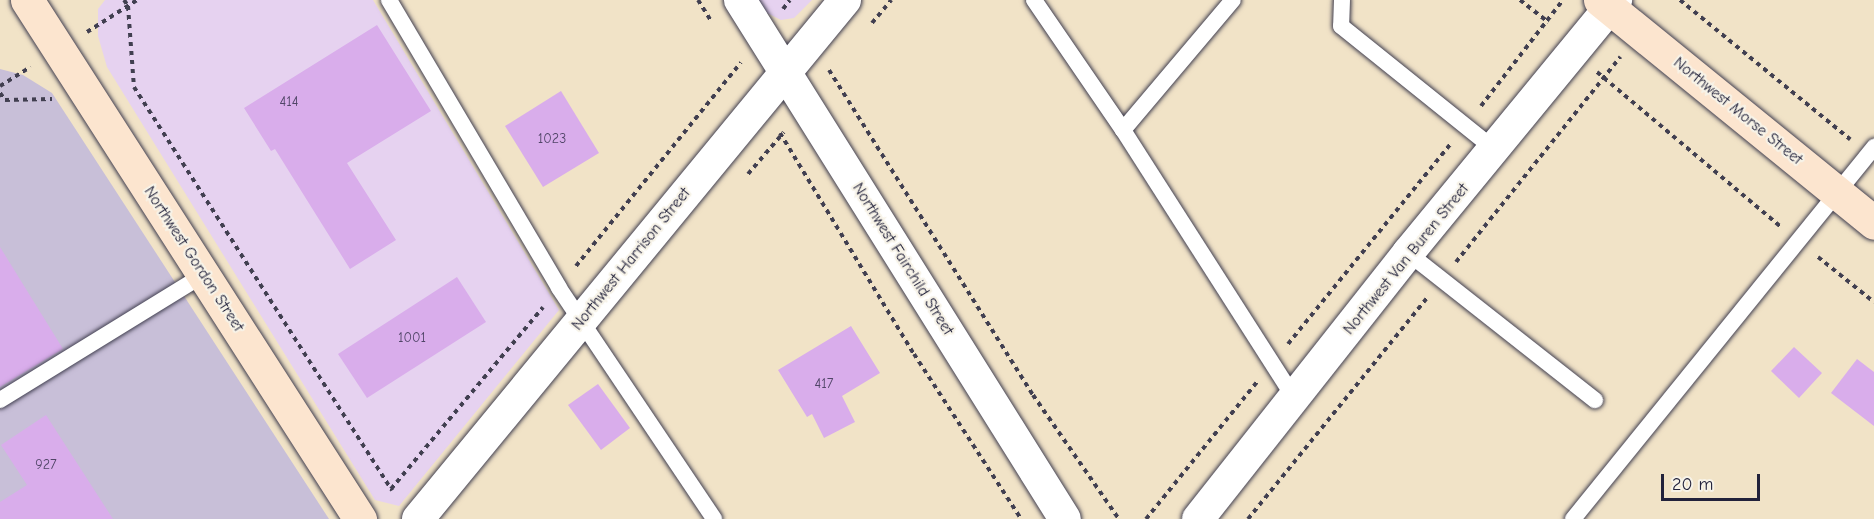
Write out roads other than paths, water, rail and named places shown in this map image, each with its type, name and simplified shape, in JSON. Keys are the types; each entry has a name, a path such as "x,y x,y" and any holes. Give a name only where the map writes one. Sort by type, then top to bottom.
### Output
{"main road":[{"name":"Northwest Gordon Street","path":"27,0 205,274 360,519"},
{"name":"Northwest Morse Street","path":"1609,3 1874,223"}],"street":[{"name":"Northwest Fairchild Street","path":"740,0 1065,519"},
{"name":"Northwest Harrison Street","path":"408,509 582,320 845,0"},
{"name":"Northwest Van Buren Street","path":"1198,519 1408,253 1574,52 1609,3"}],"lane":[{"path":"389,0 559,288 714,519"},
{"path":"1034,0 1123,130 1295,399"},
{"path":"1123,130 1233,0"},
{"path":"1342,0 1341,26 1495,150"},
{"path":"1573,519 1871,151"},
{"path":"1408,253 1595,400"},
{"path":"0,400 205,274"}]}
